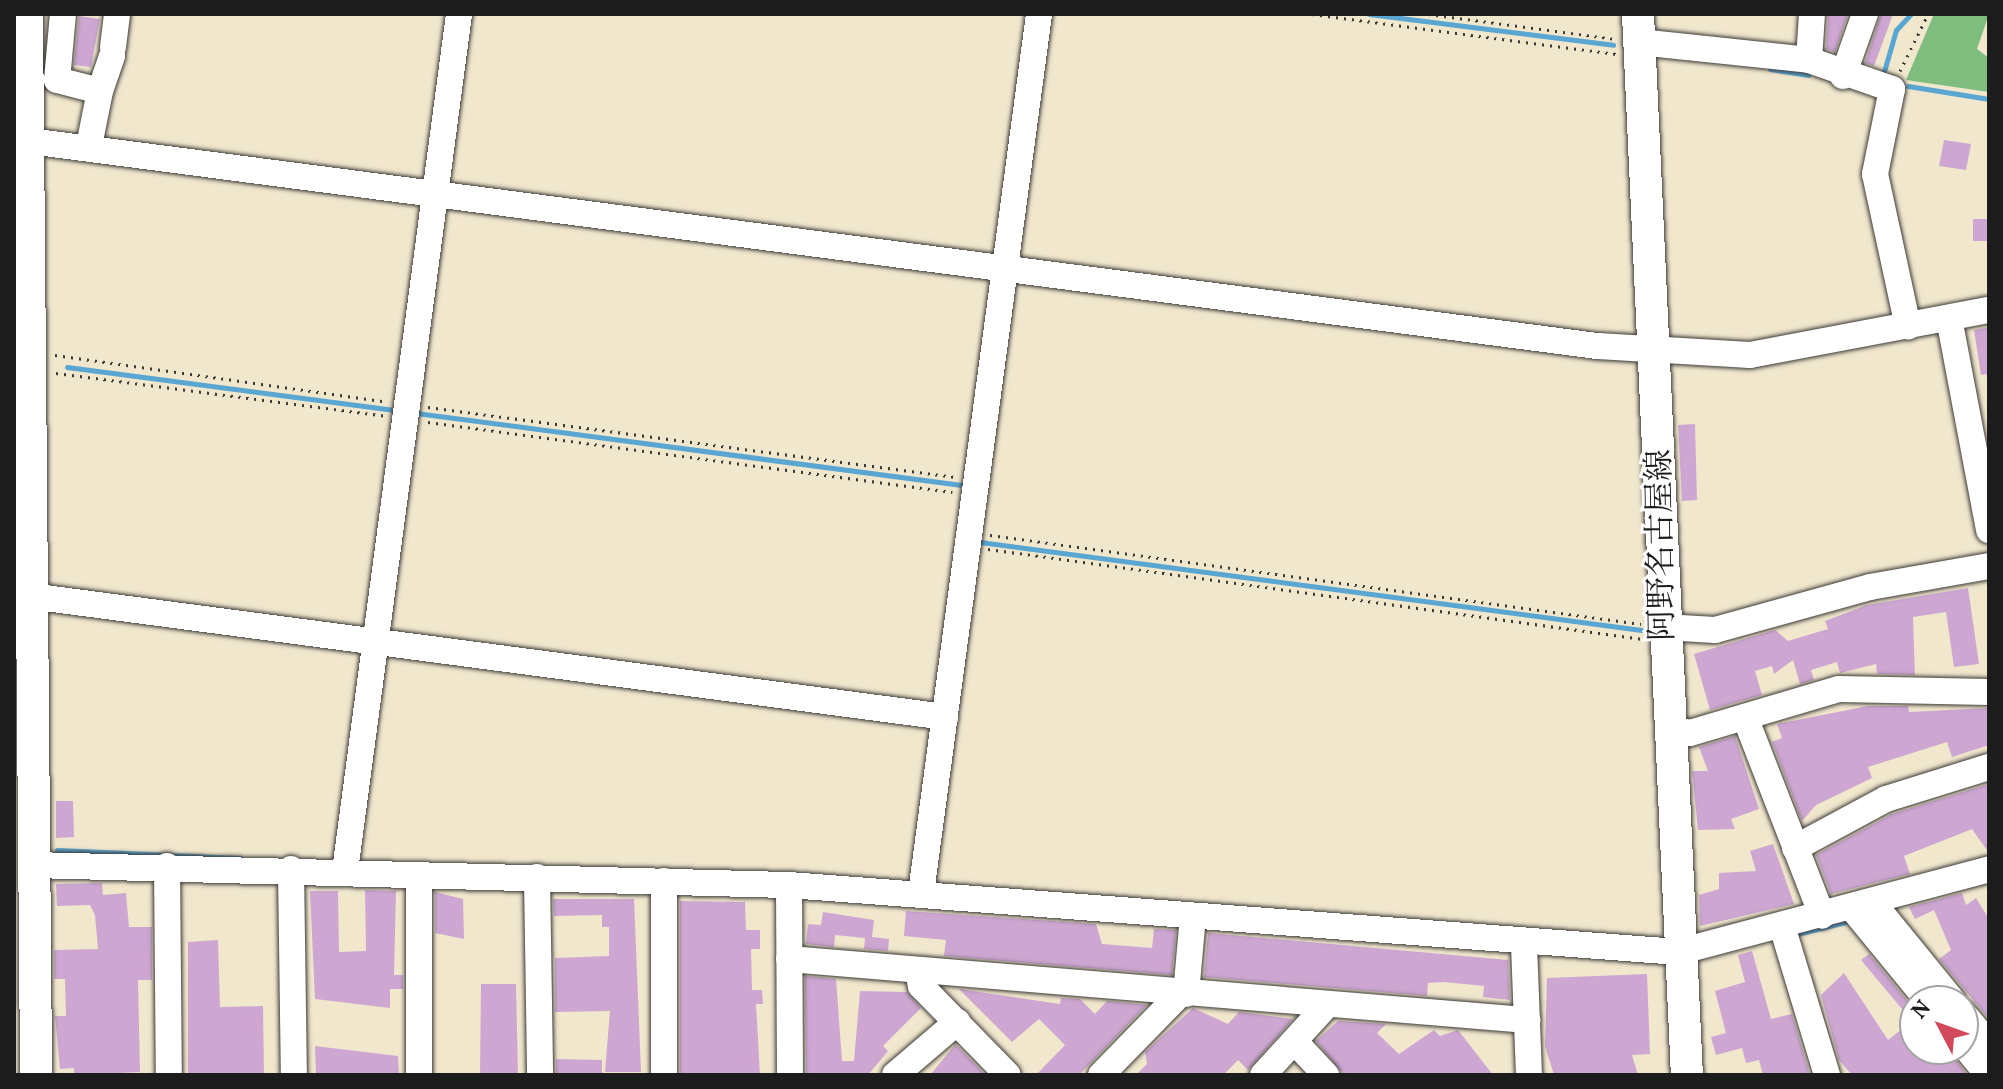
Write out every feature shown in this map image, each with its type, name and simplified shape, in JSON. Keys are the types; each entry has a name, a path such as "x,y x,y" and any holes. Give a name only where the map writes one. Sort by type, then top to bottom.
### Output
{"main road":[{"path":"27,14 21,140 28,360 36,1075"},
{"name":"阿野名古屋線","path":"1639,38 1657,350 1678,952 1687,1075"},
{"path":"14,1065 14,1075"}],"street":[{"path":"63,14 57,80 100,91"},
{"path":"89,146 112,52 117,14"},
{"path":"345,871 459,14"},
{"path":"921,893 1039,14"},
{"path":"1809,60 1812,14"},
{"path":"1843,76 1865,14"},
{"path":"1639,38 1809,60 1843,76 1892,89 1875,174 1908,326"},
{"path":"21,140 89,146 436,194 1657,350 1750,355 1989,310"},
{"path":"1949,318 1989,530"},
{"path":"1665,635 1715,630 1870,587 1989,566"},
{"path":"30,596 945,717"},
{"path":"1670,729 1690,733 1839,689 1989,692"},
{"path":"1745,717 1822,916"},
{"path":"1795,848 1886,799 1989,767"},
{"path":"33,865 291,869 419,876 789,885 921,893 1524,945 1678,952 1983,878"},
{"path":"167,866 169,1075"},
{"path":"291,869 294,1075"},
{"path":"419,876 419,1075"},
{"path":"537,877 540,1075"},
{"path":"664,881 664,1075"},
{"path":"789,885 790,1075"},
{"path":"1862,906 1917,985"},
{"path":"1862,906 1938,985"},
{"path":"1101,1075 1184,994 1193,916"},
{"path":"1782,926 1827,1075"},
{"path":"1524,945 1529,1075"},
{"path":"789,959 1325,1007 1527,1020"},
{"path":"918,971 921,986 1008,1075"},
{"path":"1263,1075 1296,1043 1325,1007"},
{"path":"895,1075 957,1022"},
{"path":"1296,1043 1326,1075"}],"path":[{"path":"1312,14 1639,38"},
{"path":"1428,14 1639,38"},
{"path":"1892,89 1928,14"},
{"path":"28,360 977,487"},
{"path":"28,360 977,487"},
{"path":"970,539 1665,635"},
{"path":"970,539 1665,635"}],"green space":[{"path":"1934,14 1989,14 1977,49 1989,58 1989,92 1906,80"}],"building":[{"path":"1828,14 1848,14 1835,52 1826,49"},
{"path":"1881,14 1893,14 1874,66 1865,63"},
{"path":"79,16 100,19 91,67 74,65"},
{"path":"1944,140 1971,144 1966,170 1939,166"},
{"path":"1973,219 1989,219 1989,241 1973,241"},
{"path":"1989,327 1989,374 1981,375 1974,330"},
{"path":"1695,424 1697,500 1682,501 1678,425"},
{"path":"1968,588 1979,664 1954,667 1946,612 1913,617 1915,675 1877,674 1876,664 1840,673 1837,662 1811,670 1814,680 1800,684 1793,660 1774,674 1772,666 1755,671 1762,695 1710,710 1694,654 1775,630 1788,641 1828,629 1825,621 1867,605"},
{"path":"1868,706 1908,706 1909,712 1989,708 1989,745 1952,757 1947,742 1868,767 1872,778 1816,805 1802,821 1772,742 1782,738 1777,724"},
{"path":"1735,736 1759,809 1731,819 1735,829 1698,830 1692,771 1708,771 1699,747"},
{"path":"1989,784 1989,853 1972,829 1904,856 1910,874 1831,894 1816,855 1892,814"},
{"path":"56,801 73,801 74,837 56,838"},
{"path":"1773,844 1794,904 1700,926 1699,895 1719,889 1719,873 1756,871 1750,851"},
{"path":"102,883 103,895 126,893 129,927 152,927 152,980 138,980 140,1072 74,1075 74,1068 60,1069 55,1016 66,1016 65,979 54,979 54,950 98,949 95,915 90,905 57,906 56,884"},
{"path":"365,890 396,891 394,975 403,975 403,989 390,989 390,1008 315,999 310,891 338,891 339,952 366,951"},
{"path":"435,892 463,899 464,939 435,933"},
{"path":"1962,893 1966,905 1976,898 1989,919 1989,1019 1979,1007 1979,985 1961,985 1939,959 1951,950 1934,910 1915,919 1909,907"},
{"path":"553,899 634,899 641,1072 605,1072 610,1011 555,1012 555,958 609,956 609,927 602,927 602,915 554,916"},
{"path":"680,901 745,902 746,930 760,930 760,949 751,949 752,990 762,990 763,1004 756,1004 760,1075 680,1075"},
{"path":"906,911 1096,924 1102,944 1152,948 1154,929 1176,930 1172,975 944,956 946,940 904,936"},
{"path":"823,912 874,920 872,937 889,939 888,951 864,949 865,938 835,935 834,947 806,944 808,924 821,925"},
{"path":"1208,933 1508,960 1510,1000 1483,997 1484,986 1444,982 1428,983 1427,996 1204,977"},
{"path":"218,940 220,1007 263,1006 264,1075 188,1075 188,942"},
{"path":"1752,951 1771,1019 1792,1014 1810,1075 1763,1075 1759,1060 1746,1063 1742,1048 1716,1055 1711,1037 1726,1033 1715,991 1745,982 1738,955"},
{"path":"1869,954 1899,991 1899,1005 1861,960"},
{"path":"1844,973 1888,1040 1899,1031 1899,1065 1960,1065 1967,1075 1852,1075 1839,1060 1821,995"},
{"path":"1647,974 1650,1054 1632,1055 1638,1075 1554,1075 1545,1046 1547,978"},
{"path":"805,976 836,979 842,1061 854,1061 860,991 907,992 921,1008 883,1046 888,1051 868,1075 806,1075"},
{"path":"481,984 516,984 518,1075 480,1075"},
{"path":"959,989 1060,1004 1061,998 1080,999 1095,1014 1107,1001 1147,1005 1079,1075 1036,1075 1065,1045 1039,1019 1012,1042"},
{"path":"1193,1008 1228,1024 1239,1012 1293,1019 1248,1070 1238,1060 1223,1075 1136,1075 1147,1064 1145,1052"},
{"path":"1338,1021 1386,1024 1377,1033 1399,1054 1434,1030 1440,1036 1458,1030 1493,1075 1344,1075 1316,1041"},
{"path":"955,1045 958,1047 986,1075 930,1075"},
{"path":"315,1046 398,1056 399,1075 316,1075"},
{"path":"556,1059 602,1060 602,1075 556,1075"}],"waterway":[{"path":"1369,14 1613,45"},
{"path":"1883,75 1896,30 1911,14"},
{"path":"1770,69 1809,75"},
{"path":"1908,86 1989,99"},
{"path":"67,367 394,410"},
{"path":"416,413 969,486"},
{"path":"980,542 1641,630"},
{"path":"57,850 240,858"},
{"path":"1797,934 1850,921"}]}
